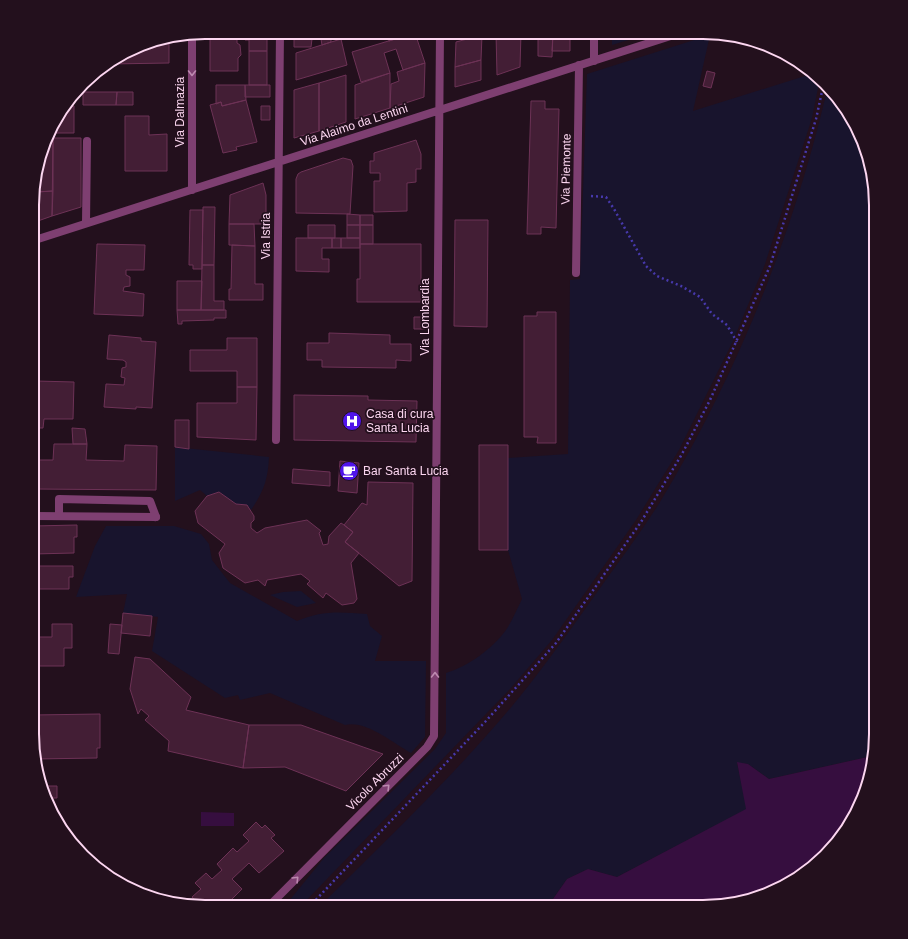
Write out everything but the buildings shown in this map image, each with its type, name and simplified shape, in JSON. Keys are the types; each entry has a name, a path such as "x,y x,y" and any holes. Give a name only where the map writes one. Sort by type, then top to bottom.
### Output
{"street":[{"name":"Via Dalmazia","path":"192,39 192,190"},
{"name":"Via Istria","path":"276,440 280,39"},
{"name":"Via Lombardia","path":"435,647 440,39"},
{"path":"594,39 594,60"},
{"name":"Via Alaimo da Lentini","path":"39,239 661,39"},
{"name":"Via Piemonte","path":"576,273 579,66"},
{"path":"86,223 87,141"},
{"path":"39,516 156,517 150,501 59,499 59,516"},
{"name":"Vicolo Abruzzi","path":"275,900 427,747 434,736 435,647"}],"path":[{"path":"316,900 485,722 556,643 641,522 682,454 737,343 770,266 816,119 822,90"},
{"path":"577,189 588,195 606,198 614,209 646,266 657,276 681,286 700,297 712,314 727,325 737,343"}],"shaded area":[{"path":"612,39 632,39 612,45"},
{"path":"697,39 709,39 693,111 805,76 805,74 818,86 812,118 765,264 733,341 679,450 636,520 552,640 510,689 307,900 290,900 324,858 435,749 446,733 446,673 463,666 494,644 506,630 522,599 508,550 508,458 568,454 570,280 580,279 587,74"},
{"path":"826,94 835,104 847,122 856,141 866,173 869,194 868,757 769,779 748,764 737,763 747,809 617,877 588,869 567,879 553,900 326,900 426,801 502,718 556,649 660,502 714,405 760,303 798,197"},
{"path":"175,447 269,457 268,472 264,485 251,510 247,505 236,504 219,492 207,496 200,490 175,501"},
{"path":"106,526 174,526 201,534 209,544 212,560 230,583 297,621 323,613 340,612 367,614 370,626 382,636 375,661 426,661 425,737 411,753 388,738 370,729 353,724 345,725 270,693 240,700 238,695 225,698 152,651 158,617 123,613 127,594 76,597 95,546"},
{"path":"301,591 316,603 297,607 270,595 283,592"},
{"path":"868,757 856,798 847,817 835,835 804,866 776,883 746,894 714,900 553,900 567,879 588,869 617,877 746,809 737,762 748,764 769,779"},
{"path":"201,812 234,813 234,826 201,826"}],"place":[{"name":"Casa di cura Santa Lucia","path":"352,421"},
{"name":"Bar Santa Lucia","path":"349,471"}]}
